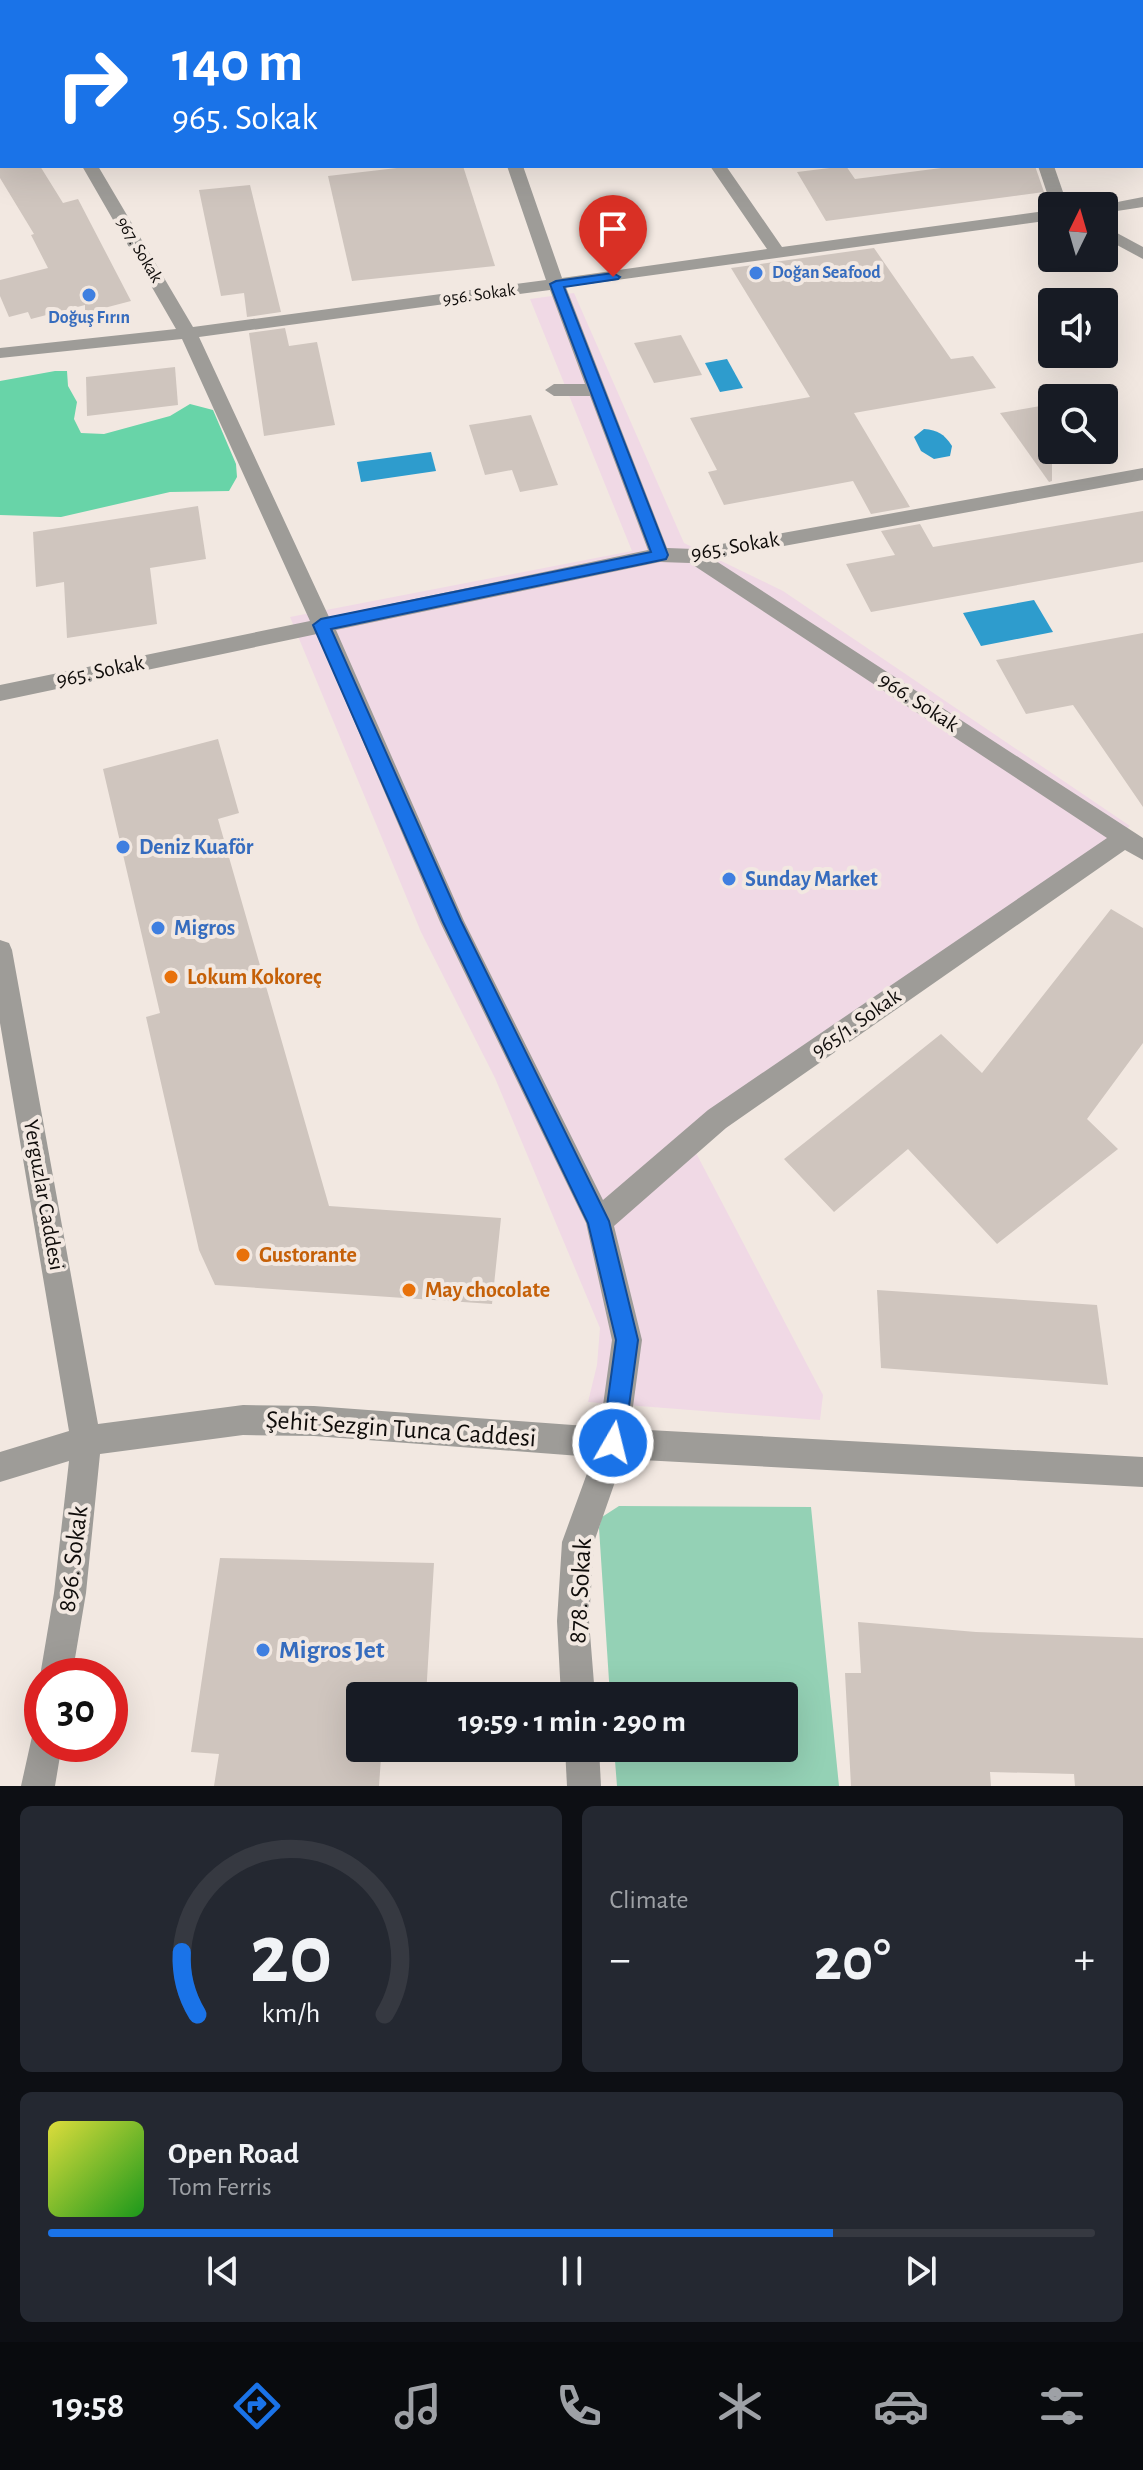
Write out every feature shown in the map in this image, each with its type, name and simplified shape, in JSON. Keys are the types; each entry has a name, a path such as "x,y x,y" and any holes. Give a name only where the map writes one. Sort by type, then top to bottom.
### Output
{"street":[{"name":"967. Sokak","path":"91,168 189,333 321,625"},
{"path":"99,184 104,168"},
{"path":"516,168 556,284 660,555"},
{"path":"719,168 778,254"},
{"path":"1047,168 1055,192"},
{"path":"1118,206 1143,202"},
{"name":"956. Sokak","path":"0,353 189,333 1038,217"},
{"path":"1118,239 1143,254"},
{"path":"554,390 597,390"},
{"name":"965. Sokak","path":"0,693 660,555 694,556 1143,474"},
{"name":"966. Sokak","path":"694,556 1134,844"},
{"path":"321,625 452,922 599,1221 627,1340 613,1443"},
{"name":"965/1. Sokak","path":"599,1221 717,1119 1134,844"},
{"name":"Yerguzlar Caddesi","path":"0,950 86,1441"},
{"name":"Şehit Sezgin Tunca Caddesi","path":"0,1467 86,1441 243,1420 314,1421 613,1443 1143,1472"},
{"name":"896. Sokak","path":"59,1658 70,1593 86,1441"},
{"name":"878. Sokak","path":"577,1682 573,1621 578,1542 613,1443"},
{"path":"38,1786 42,1762"},
{"path":"583,1762 584,1786"}],"shaded area":[{"name":"Sunday Market","path":"574,293 684,543 783,591 1130,826 695,1151 823,1395 820,1420 588,1402 597,1365 600,1328 495,1078 421,932 290,617 632,551 530,299"}],"green space":[{"path":"67,371 68,386 77,402 74,419 81,433 104,434 170,416 190,404 213,410 236,464 237,477 229,491 170,492 61,517 0,515 0,381"},
{"path":"619,1506 811,1507 839,1786 617,1786 615,1762 798,1762 798,1682 609,1682 599,1528 602,1517"}],"water":[{"path":"727,359 743,388 720,392 705,363"},
{"path":"924,429 946,438 952,446 950,456 934,459 921,451 914,437"},
{"path":"431,452 436,471 361,482 357,462"},
{"path":"1034,600 1053,632 981,646 963,613"}],"building":[{"path":"0,168 41,168 63,203 78,199 131,301 85,313 85,305 31,319 28,312 9,317 0,296 0,280 48,268 31,235 34,234 0,178"},
{"path":"397,168 464,168 495,266 352,281 328,176"},
{"path":"847,168 855,179 941,168 1036,168 1044,192 1038,192 826,221 797,172"},
{"path":"250,185 281,312 247,317 244,293 221,296 199,190"},
{"path":"874,248 951,359 973,356 996,388 854,413 910,507 871,514 853,481 724,505 708,472 717,470 690,418 810,397 731,268"},
{"path":"285,328 289,346 317,342 335,425 264,436 249,333"},
{"path":"681,335 702,375 654,383 634,343"},
{"path":"175,367 178,405 87,416 86,377"},
{"path":"1038,406 1038,464 1052,464 1052,481 1049,482 1000,413"},
{"path":"531,415 558,485 520,492 512,470 485,475 469,425"},
{"path":"198,506 206,559 150,568 157,624 67,638 64,582 36,587 33,532"},
{"path":"1143,511 1143,562 871,612 846,564 895,555 881,531 920,524 933,547"},
{"path":"1143,633 1143,807 1073,705 1026,714 996,660"},
{"path":"218,739 239,813 218,819 329,1206 501,1218 492,1304 215,1285 199,1250 146,1017 160,1013 103,769"},
{"path":"1111,909 1143,928 1143,1043 1087,1119 1118,1149 997,1244 908,1149 834,1212 784,1159 941,1034 982,1073"},
{"path":"877,1290 1097,1305 1108,1385 881,1368"},
{"path":"220,1558 434,1563 427,1682 346,1682 346,1762 381,1762 379,1786 214,1786 219,1754 191,1752"},
{"path":"858,1622 976,1632 1143,1638 1143,1786 1075,1786 1074,1774 990,1772 991,1786 851,1786 845,1673 861,1673"}],"place":[{"name":"Doğan Seafood","path":"756,273"},
{"name":"Doğuş Fırın","path":"89,295"},
{"name":"Deniz Kuaför","path":"123,847"},
{"name":"Sunday Market","path":"729,879"},
{"name":"Migros","path":"158,928"},
{"name":"Lokum Kokoreç","path":"171,977"},
{"name":"Gustorante","path":"243,1255"},
{"name":"May chocolate","path":"409,1290"},
{"name":"Migros Jet","path":"263,1650"}],"route":[{"path":"613,277 556,284 660,555 321,625 452,922 599,1221 627,1340 613,1443"}]}
